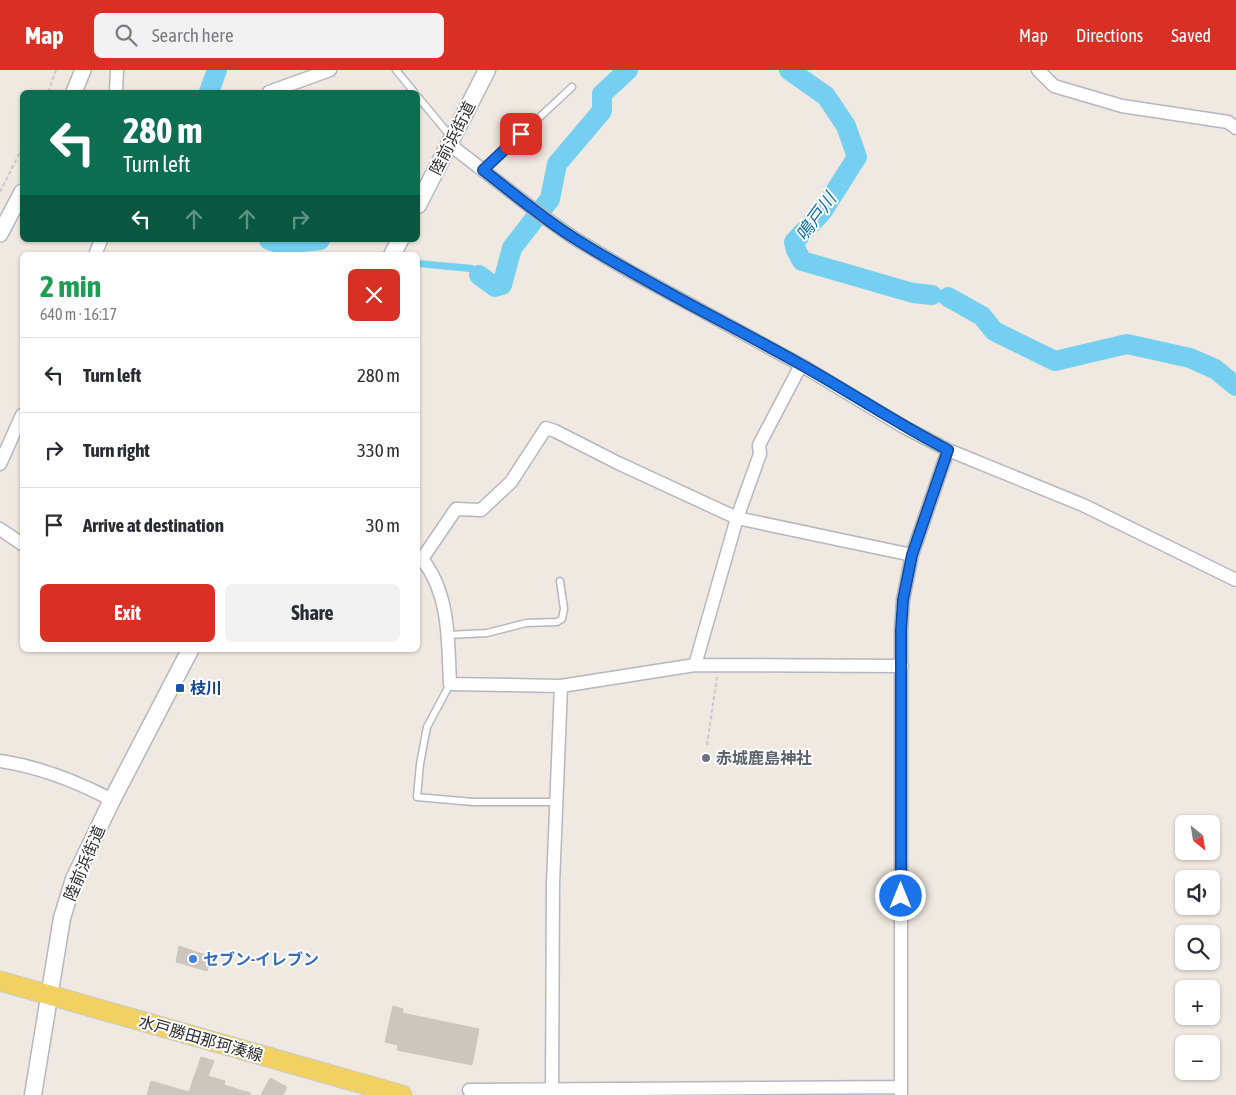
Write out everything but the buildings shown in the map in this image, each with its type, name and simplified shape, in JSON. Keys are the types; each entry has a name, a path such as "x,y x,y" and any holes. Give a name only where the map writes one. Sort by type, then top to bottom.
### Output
{"main road":[{"name":"陸前浜街道","path":"420,202 486,70"},
{"name":"陸前浜街道","path":"32,1095 68,893 79,865 186,652"},
{"name":"水戸勝田那珂湊線","path":"0,981 402,1095"}],"street":[{"path":"75,90 83,70"},
{"path":"116,90 117,70"},
{"path":"275,90 330,70"},
{"path":"1038,70 1054,86 1122,106 1228,122 1236,128"},
{"path":"451,141 483,170 538,213 574,238 801,365 904,427 948,450 1083,506 1236,580"},
{"path":"0,234 20,196"},
{"path":"695,665 737,518 760,454 759,445 801,365"},
{"path":"0,464 20,420"},
{"path":"902,666 695,665 561,686 450,684 448,635 440,591 432,571 420,559 456,509 480,510 511,482 546,428 556,431 618,463 737,518 912,555"},
{"path":"469,1090 552,1092 901,1091 901,630 903,600 912,555 948,450"},
{"path":"0,529 20,543"},
{"path":"552,1092 553,884 561,686"},
{"path":"0,761 58,775 84,785 112,800"}],"lane":[{"path":"396,70 412,90"},
{"path":"483,170 572,88"},
{"path":"420,100 451,141"},
{"path":"448,635 487,633 526,623 557,622 562,619 564,609 560,581"},
{"path":"450,684 427,727 420,764 417,797 473,802 556,802"}],"path":[{"path":"49,90 56,70"},
{"path":"0,192 20,152"},
{"path":"707,745 719,665"}],"water":[{"path":"420,260 473,265 495,283 500,283 504,288 494,291 470,272 420,267"}],"waterway":[{"name":"鳴戸川","path":"210,90 217,70"},
{"name":"鳴戸川","path":"479,275 495,287 502,285 512,248 550,199 557,164 602,111 602,94 628,70"},
{"name":"鳴戸川","path":"789,70 826,96 846,126 857,157 822,212 794,242 802,261 913,293 932,295"},
{"name":"鳴戸川","path":"276,242 282,244 301,242"},
{"name":"鳴戸川","path":"948,297 982,316 994,331 1055,361 1127,344 1190,358 1215,369 1236,386"}],"place":[{"name":"枝川","path":"180,688"},
{"name":"赤城鹿島神社","path":"706,758"},
{"name":"セブン-イレブン","path":"193,959"}],"route":[{"path":"521,134 483,170 541,215 574,238 629,270 801,365 904,427 948,450 912,555 903,600 901,630 901,896"}]}
